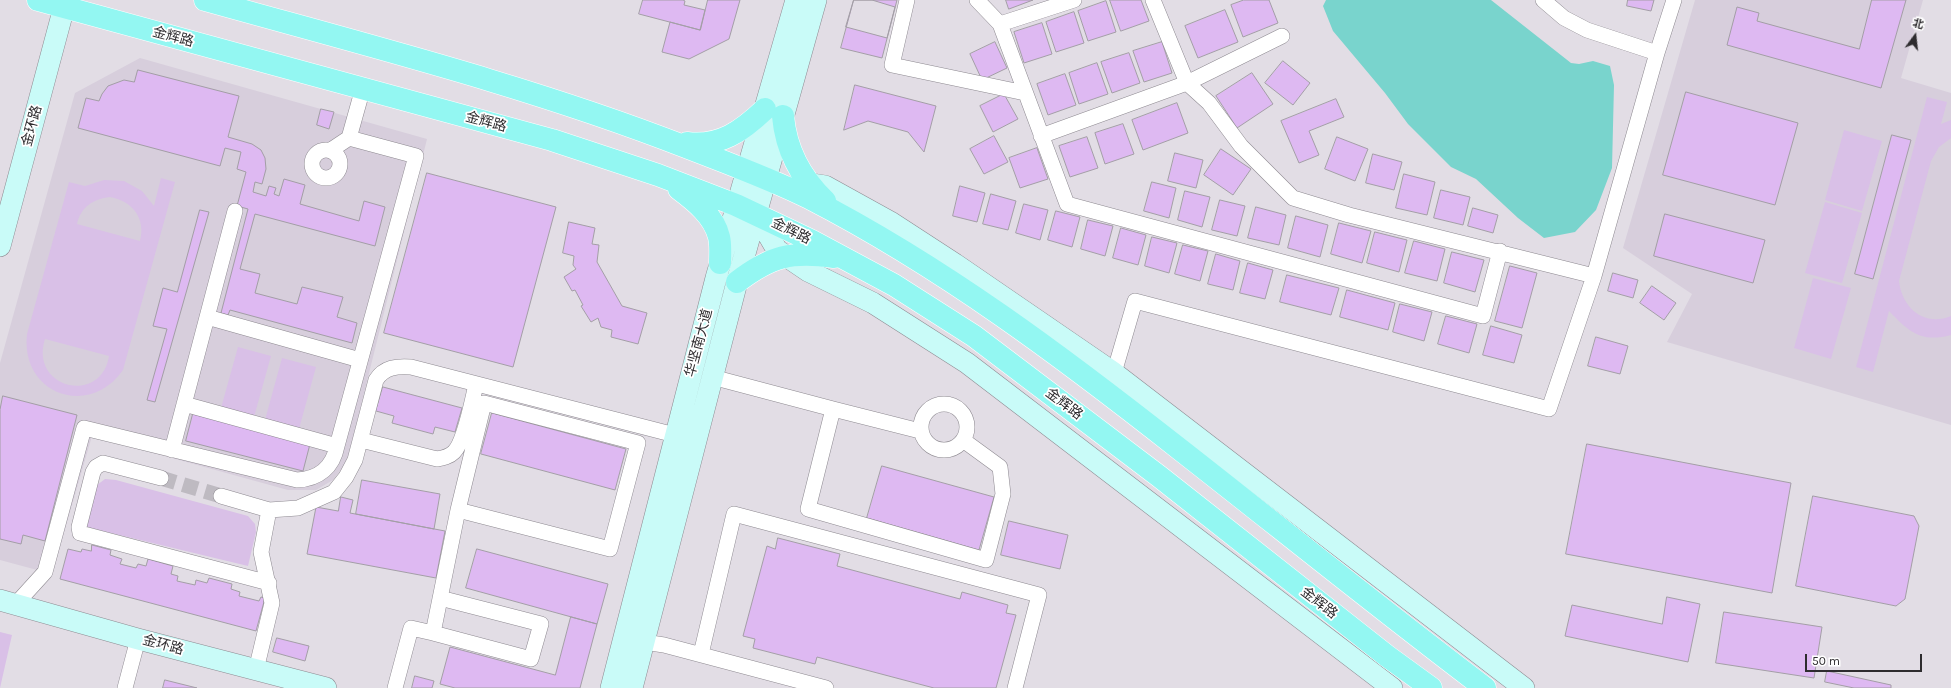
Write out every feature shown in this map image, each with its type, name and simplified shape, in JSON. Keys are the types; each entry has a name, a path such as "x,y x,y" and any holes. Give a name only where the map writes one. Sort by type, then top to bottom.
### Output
{"main road":[{"name":"金辉路","path":"38,0 65,4 552,140 658,175 756,214 847,259 894,285 974,336 1160,477 1387,656 1431,688"},
{"path":"205,0 564,102 746,170 806,197 845,217 921,263 995,311 1077,368 1408,630 1485,688"},
{"path":"671,141 700,145 718,142 738,133 774,113 788,145 808,183 828,204 845,217"},
{"path":"658,175 699,205 711,220 719,237 720,263"},
{"path":"737,282 767,262 786,256 820,255 847,259"}],"street":[{"name":"华坚南大道","path":"632,688 737,282 767,179 774,113 796,0"},
{"name":"华坚南大道","path":"611,688 675,435 746,170 774,113 816,0"},
{"path":"907,0 892,65 1025,93"},
{"path":"977,0 1000,24 1067,204 1483,316 1500,251"},
{"path":"1000,24 1074,0"},
{"path":"1153,0 1187,83 1209,103 1241,146 1293,198 1349,215 1500,251 1594,276"},
{"path":"1543,0 1564,18 1587,30 1657,53"},
{"path":"1114,373 1135,301 1549,409 1594,276 1657,53 1674,0"},
{"name":"金环路","path":"0,246 65,4"},
{"path":"1041,136 1187,83 1282,36"},
{"path":"331,150 349,138 363,88"},
{"path":"8,602 45,572 84,428 301,480 314,478 328,468 337,446 416,156 349,138"},
{"path":"767,179 825,186 892,223 955,264 1114,373 1524,688"},
{"path":"172,450 235,211"},
{"path":"756,214 777,250 808,271 873,303 967,363 1392,688"},
{"path":"207,317 360,360"},
{"path":"221,496 269,510 298,508 334,492 346,477 355,460 376,380 386,370 399,366 411,367 476,385 675,435"},
{"path":"712,377 920,431"},
{"path":"361,440 437,459 448,456 454,452 460,443 476,385"},
{"path":"433,633 458,510 484,403 638,443 610,549 458,510"},
{"path":"184,404 337,446"},
{"path":"942,404 949,405 956,408 965,417 967,430 963,440 956,448 941,451 927,444 920,431 920,423 928,410 942,404"},
{"path":"833,409 808,510 986,560 1003,494 1000,466 963,440"},
{"path":"161,478 103,463 96,467 93,472 79,527 80,533 269,583"},
{"path":"256,670 272,603 269,583 261,552 269,510"},
{"path":"701,654 734,514 1039,595 1015,688"},
{"path":"395,688 411,628 531,659 541,624 440,598"},
{"name":"金环路","path":"8,602 138,639 326,688"},
{"path":"125,688 138,639"},
{"path":"644,642 664,644 826,688"}],"shaded area":[{"path":"1326,0 1491,0 1571,63 1579,64 1593,61 1610,66 1614,85 1612,168 1596,210 1575,232 1544,238 1518,218 1476,179 1451,167 1408,124 1385,93 1333,31 1323,6"},
{"path":"1695,0 1923,0 1901,78 1951,93 1951,425 1667,342 1692,294 1623,248"},
{"path":"140,58 427,139 349,454 343,467 333,480 316,490 288,490 92,436 52,574 0,560 0,363 75,93"},
{"path":"1927,97 1947,102 1941,124 1951,120 1951,138 1939,147 1931,161 1899,281 1901,291 1905,299 1916,313 1923,317 1932,319 1941,319 1951,316 1951,335 1931,338 1916,334 1903,325 1889,311 1873,372 1856,367"},
{"path":"1844,130 1882,141 1862,211 1825,200"},
{"path":"161,178 175,182 123,370 109,385 93,393 76,396 60,393 45,385 34,372 28,355 27,334 69,182 85,186 104,180 124,181 142,191 154,206","holes":["110,197 125,202 136,212 141,225 140,241 77,224 81,213 89,205 98,200","45,339 109,356 103,372 93,381 81,386 68,385 56,379 47,369 43,356"]},
{"path":"1825,202 1862,213 1842,283 1805,273"},
{"path":"1813,278 1851,288 1831,359 1794,348"},
{"path":"238,347 271,356 254,417 221,408"},
{"path":"282,358 316,367 299,429 265,420"},
{"path":"105,479 116,480 248,516 255,524 256,532 248,566 86,527 97,485"},
{"path":"0,632 12,635 0,688"}],"building":[{"path":"643,0 683,0 685,1 684,5 705,10 700,30 639,14"},
{"path":"708,0 740,0 729,39 689,59 662,52 670,22 700,30"},
{"path":"854,0 897,0 882,58 841,48"},
{"path":"854,0 872,0 895,7 887,38 846,27"},
{"path":"1006,0 1033,0 1009,9"},
{"path":"1110,0 1141,0 1149,21 1121,31"},
{"path":"1244,0 1269,0 1278,23 1243,37 1231,5"},
{"path":"1628,0 1654,0 1651,11 1627,6"},
{"path":"1872,0 1906,0 1881,88 1727,45 1737,7 1759,13 1757,21 1859,49"},
{"path":"1106,1 1116,32 1088,41 1078,11"},
{"path":"1225,10 1238,42 1198,58 1185,26"},
{"path":"1074,12 1084,43 1056,52 1046,22"},
{"path":"1042,23 1052,54 1024,63 1014,32"},
{"path":"995,42 1007,68 982,80 970,54"},
{"path":"1162,42 1172,73 1144,82 1133,51"},
{"path":"1129,53 1140,83 1112,93 1101,62"},
{"path":"1283,61 1310,83 1293,105 1265,83"},
{"path":"1097,63 1108,94 1079,104 1069,73"},
{"path":"138,70 239,96 228,137 252,144 261,150 265,158 266,169 262,184 255,182 253,192 266,196 269,186 276,188 274,194 279,196 284,179 305,185 300,204 359,221 364,201 385,207 375,246 255,214 240,269 260,274 255,293 297,304 302,287 343,297 337,317 357,323 352,343 230,310 228,315 221,313 248,209 237,206 246,172 237,169 241,152 225,148 220,166 78,128 86,98 99,101 108,86 124,80 134,82"},
{"path":"1252,73 1273,104 1237,128 1216,96"},
{"path":"1065,74 1076,105 1048,115 1037,84"},
{"path":"855,85 936,106 924,152 908,132 868,121 844,130"},
{"path":"1686,92 1798,123 1775,205 1663,175"},
{"path":"1004,94 1018,119 993,132 980,106"},
{"path":"1336,99 1344,117 1309,131 1319,155 1299,163 1281,121"},
{"path":"1177,103 1188,133 1143,150 1132,120"},
{"path":"321,109 334,112 329,129 317,125"},
{"path":"1123,124 1134,154 1105,164 1095,133"},
{"path":"1892,135 1911,140 1873,279 1855,274"},
{"path":"994,136 1008,162 984,174 970,149"},
{"path":"1087,137 1098,168 1070,177 1059,146"},
{"path":"1337,137 1368,149 1355,181 1325,169"},
{"path":"1037,148 1048,179 1020,188 1009,158"},
{"path":"1221,149 1251,169 1233,195 1204,175"},
{"path":"1175,153 1203,160 1196,188 1168,181"},
{"path":"1373,154 1402,162 1394,190 1366,183"},
{"path":"427,173 556,207 513,367 384,333"},
{"path":"1404,174 1435,182 1427,215 1396,208"},
{"path":"1152,182 1176,188 1169,218 1144,211"},
{"path":"960,186 985,193 977,222 953,216"},
{"path":"1441,190 1470,197 1463,225 1434,218"},
{"path":"1185,191 1210,197 1202,227 1178,220"},
{"path":"991,194 1016,201 1008,230 983,224"},
{"path":"1220,200 1245,206 1237,236 1212,230"},
{"path":"1024,204 1048,210 1040,240 1016,233"},
{"path":"1256,207 1286,215 1279,245 1248,238"},
{"path":"1473,208 1498,215 1493,233 1468,226"},
{"path":"200,210 209,212 155,402 147,400 167,329 153,326 163,288 177,292"},
{"path":"1056,211 1080,217 1072,247 1048,240"},
{"path":"1665,214 1765,240 1753,283 1654,256"},
{"path":"1296,216 1328,225 1320,257 1288,248"},
{"path":"1088,220 1113,226 1105,256 1081,249"},
{"path":"569,222 595,228 592,244 599,245 597,262 622,306 647,313 638,344 611,337 612,330 601,327 598,318 591,322 581,306 583,305 575,290 572,291 564,277 576,269 573,265 574,256 563,253"},
{"path":"1339,223 1371,231 1362,263 1331,254"},
{"path":"1121,228 1146,235 1138,265 1113,258"},
{"path":"1375,232 1407,240 1399,272 1367,263"},
{"path":"1152,237 1177,243 1169,273 1145,266"},
{"path":"1414,241 1445,249 1437,281 1405,273"},
{"path":"1183,245 1208,251 1200,281 1175,274"},
{"path":"1452,252 1484,260 1475,292 1444,283"},
{"path":"1216,254 1240,261 1233,290 1208,284"},
{"path":"1248,263 1273,270 1265,299 1240,293"},
{"path":"1510,266 1537,273 1522,328 1495,321"},
{"path":"1613,273 1638,280 1633,298 1608,291"},
{"path":"1287,275 1339,288 1331,315 1280,302"},
{"path":"1652,286 1676,303 1664,320 1640,303"},
{"path":"1347,290 1395,303 1388,330 1340,317"},
{"path":"1400,304 1432,312 1424,341 1393,332"},
{"path":"1446,316 1477,324 1469,353 1438,344"},
{"path":"1491,326 1522,335 1514,363 1483,355"},
{"path":"1596,337 1628,346 1620,374 1588,366"},
{"path":"383,387 462,408 455,432 435,427 433,434 392,423 394,416 376,411"},
{"path":"3,396 77,415 45,541 23,535 21,544 0,539 0,410"},
{"path":"492,413 626,449 615,490 481,454"},
{"path":"193,414 310,444 303,471 186,441"},
{"path":"1587,444 1791,483 1772,593 1566,554"},
{"path":"882,466 994,497 979,550 867,518"},
{"path":"362,480 440,494 434,529 356,514"},
{"path":"1813,496 1914,516 1919,526 1905,599 1896,606 1796,586"},
{"path":"341,497 353,500 350,513 445,531 436,578 307,554 316,507 338,511"},
{"path":"1009,521 1068,535 1060,569 1001,555"},
{"path":"778,538 840,554 837,566 960,599 962,592 1008,605 1006,613 1016,615 996,688 934,688 817,657 815,664 753,648 755,639 743,636 767,546 775,549"},
{"path":"92,545 111,550 110,555 122,559 120,564 136,568 138,564 146,566 148,559 173,566 171,574 178,576 177,581 195,585 196,580 207,583 209,578 232,584 231,589 240,592 239,596 259,601 261,597 265,598 256,631 60,579 68,549 81,552 82,549 91,551"},
{"path":"477,549 608,584 597,624 466,588"},
{"path":"1667,597 1700,604 1688,662 1565,636 1572,605 1662,624"},
{"path":"1724,612 1822,627 1814,678 1716,663"},
{"path":"571,617 597,624 580,688 455,688 440,684 450,647 555,675"},
{"path":"277,638 309,646 305,661 273,652"},
{"path":"1827,671 1891,685 1891,688 1854,688 1825,682"},
{"path":"415,676 434,681 432,688 412,688"},
{"path":"165,680 197,688 163,688"}],"tunnel":[{"path":"161,478 221,496"}]}
